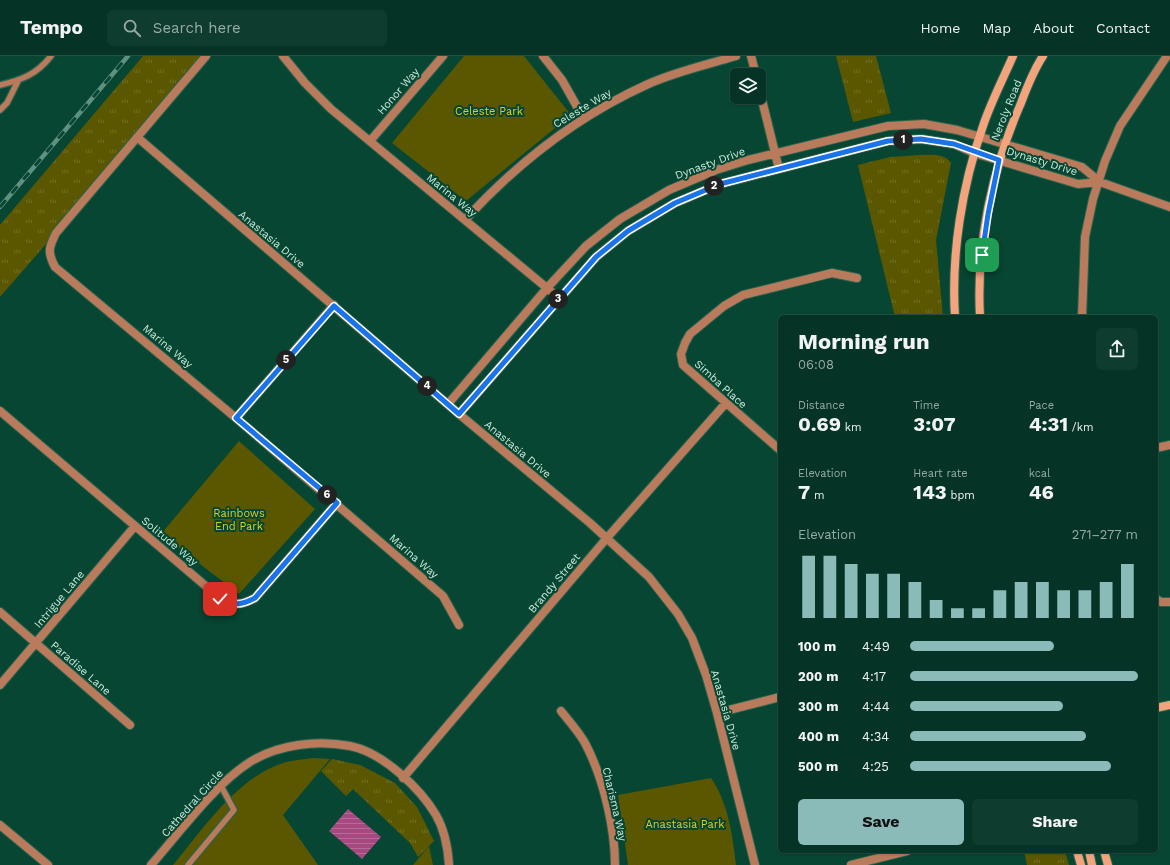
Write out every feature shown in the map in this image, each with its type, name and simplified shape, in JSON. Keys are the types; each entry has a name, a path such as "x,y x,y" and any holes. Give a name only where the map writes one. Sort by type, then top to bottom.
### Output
{"street":[{"name":"Marina Way","path":"206,56 56,233 49,248 51,259 55,267 337,503 443,596 460,625"},
{"name":"Marina Way","path":"283,56 305,83 331,109 559,298"},
{"name":"Honor Way","path":"370,141 442,56"},
{"path":"543,56 562,80 584,119"},
{"name":"Celeste Way","path":"465,220 494,188 564,131 648,84 736,56"},
{"path":"751,56 754,68"},
{"name":"Neroly Road","path":"955,315 956,249 966,185 979,136 1013,56"},
{"name":"Neroly Road","path":"980,315 979,299 982,255 988,214 999,160 1004,144 1036,67 1043,56"},
{"path":"1082,315 1085,237 1093,199 1100,182 1105,161 1120,126 1167,56"},
{"path":"763,104 779,169"},
{"name":"Dynasty Drive","path":"448,404 547,288 586,246 620,219 669,190 716,170 775,153 888,126 924,124 957,130 1082,167 1100,182"},
{"name":"Anastasia Drive","path":"137,137 649,577 678,614 692,638 717,713 755,865"},
{"name":"Dynasty Drive","path":"459,414 596,257 628,231 675,203 720,184 888,141 921,139 954,144 974,153 1078,184 1100,182"},
{"path":"1100,182 1170,207"},
{"name":"Simba Place","path":"778,448 725,404 683,365 681,354 685,343 690,334 724,306 743,295 832,273 857,278"},
{"path":"236,418 334,306"},
{"name":"Brandy Street","path":"403,778 606,539 725,404"},
{"name":"Solitude Way","path":"0,411 220,599 236,605 245,603 255,598 337,503"},
{"path":"1158,448 1170,445"},
{"name":"Intrigue Lane","path":"0,685 135,526"},
{"path":"1158,600 1161,602 1170,602"},
{"name":"Paradise Lane","path":"0,612 130,725"},
{"path":"717,713 778,698"},
{"path":"1158,708 1170,705"},
{"name":"Charisma Way","path":"561,710 584,742 599,773 615,850 615,865"},
{"name":"Cathedral Circle","path":"151,865 230,776 252,761 272,752 294,745 322,743 351,746 377,757 392,767 424,798 437,817 443,835 449,865"},
{"path":"0,825 48,865"},
{"path":"850,865 899,853"},
{"path":"1078,853 1081,865"},
{"path":"1089,853 1092,865"},
{"path":"1105,853 1108,865"}],"lane":[{"path":"0,85 18,81 32,75 51,56"},
{"path":"0,110 7,103 18,81"},
{"path":"188,865 234,810 221,786"}],"green space":[{"path":"143,56 209,56 0,297 0,225"},
{"name":"Celeste Park","path":"464,56 524,56 571,115 466,201 392,143"},
{"path":"836,56 876,56 891,113 853,122"},
{"path":"933,155 941,156 951,163 936,240 943,315 895,315 858,165 890,157"},
{"name":"Rainbows End Park","path":"239,441 315,509 239,594 161,534"},
{"path":"314,758 330,759 283,815 318,865 173,865 223,805 252,779 269,769 286,762"},
{"path":"332,759 360,765 395,783 417,807 434,841 418,857 410,843 353,789 346,796 321,771"},
{"name":"Anastasia Park","path":"711,778 717,787 726,809 736,865 628,865 618,795"},
{"path":"429,846 433,865 413,865"},
{"path":"1024,853 1066,853 1069,865 1027,865"}],"shaded area":[{"path":"348,809 381,837 362,859 329,831"}],"railway":[{"path":"0,207 128,56"}],"route":[{"path":"220,599 236,605 245,603 255,598 337,503 236,418 334,306 459,414 596,257 628,231 675,203 720,184 888,141 921,139 954,144 974,153 999,160 995,173 982,255"}]}
